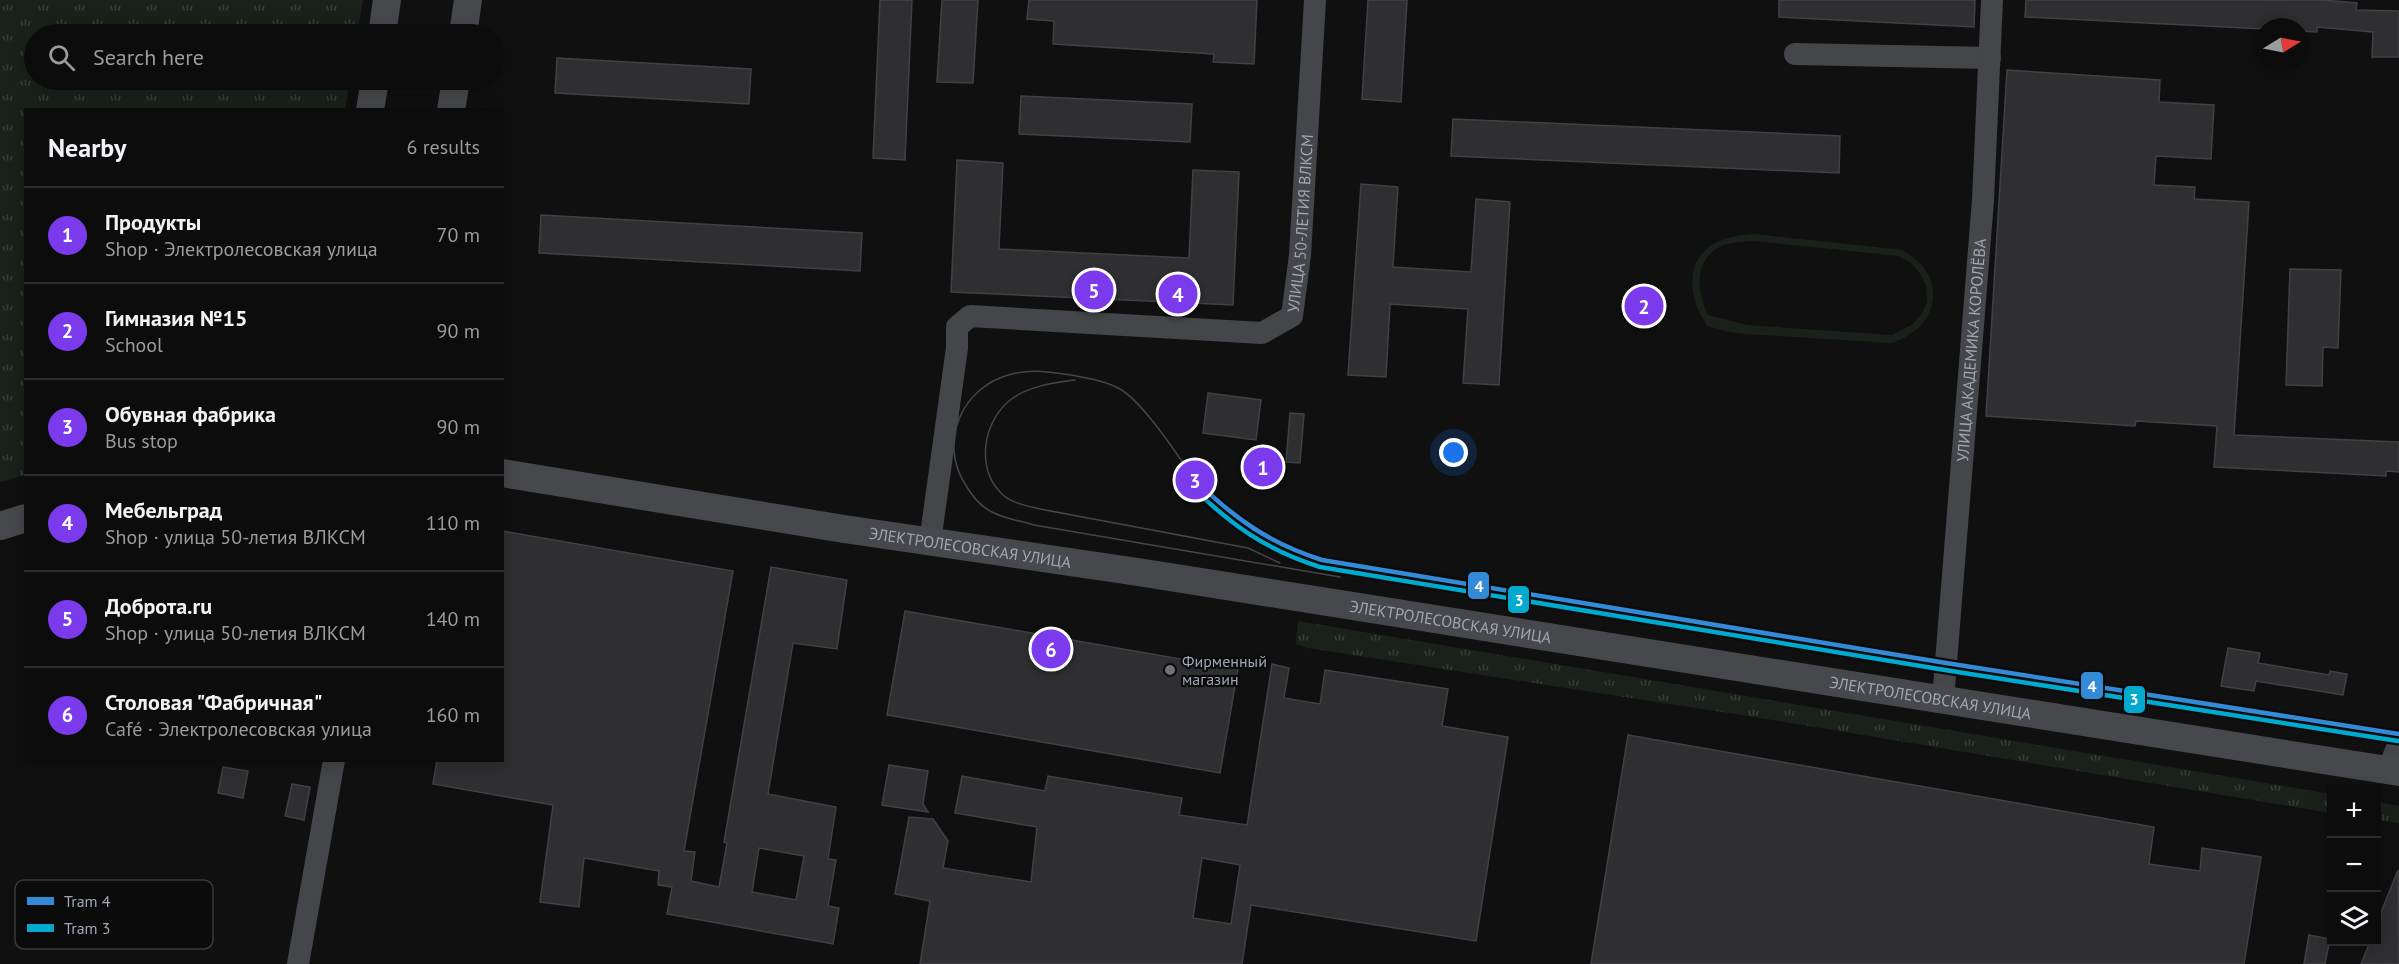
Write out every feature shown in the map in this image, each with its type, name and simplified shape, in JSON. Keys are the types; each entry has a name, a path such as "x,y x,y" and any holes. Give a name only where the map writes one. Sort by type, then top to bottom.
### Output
{"main road":[{"path":"383,24 387,0"},
{"path":"464,24 468,0"},
{"path":"370,108 373,90"},
{"path":"451,108 454,90"},
{"name":"ЭЛЕКТРОЛЕСОВСКАЯ УЛИЦА","path":"504,473 2393,771"},
{"path":"0,526 24,519"},
{"path":"0,541 24,535"}],"street":[{"name":"УЛИЦА 50-ЛЕТИЯ ВЛКСМ","path":"930,542 957,348 957,327 970,316 1262,333 1292,316 1300,255 1315,0"},
{"name":"УЛИЦА АКАДЕМИКА КОРОЛЁВА","path":"1943,700 1983,200 1992,0"},
{"path":"1795,54 1989,58"},
{"path":"2393,771 2399,743"},
{"path":"298,964 334,762"}],"green space":[{"path":"0,0 363,0 359,24 24,24 24,90 348,90 345,108 24,108 24,475 0,482"},
{"path":"1754,234 1902,250 1917,261 1927,273 1932,286 1933,300 1929,314 1908,336 1891,343 1747,334 1707,326 1695,301 1692,285 1693,271 1705,251 1714,244","holes":["1754,241 1899,256 1910,262 1919,272 1926,285 1927,302 1922,314 1913,324 1892,335 1747,325 1708,315 1700,289 1701,271 1709,256 1716,249 1734,243"]},
{"path":"1298,621 2327,793 2327,812 1761,718 1308,648 1296,644"},
{"path":"2381,803 2399,806 2399,823 2381,821"}],"building":[{"path":"880,0 912,0 905,160 873,158"},
{"path":"942,0 978,0 973,83 937,82"},
{"path":"1029,0 1257,0 1254,64 1213,62 1214,54 1053,44 1054,21 1027,19"},
{"path":"1368,0 1407,0 1401,102 1362,99"},
{"path":"1779,0 1975,0 1974,27 1779,17"},
{"path":"2026,0 2323,0 2357,3 2356,10 2399,11 2399,57 2372,57 2373,32 2317,27 2317,32 2309,32 2309,18 2255,18 2255,29 2025,17"},
{"path":"557,58 751,69 749,104 555,93"},
{"path":"2007,70 2160,80 2159,102 2214,105 2211,159 2156,156 2154,185 2195,187 2194,199 2249,202 2234,435 2399,442 2399,472 2386,471 2386,476 2214,467 2217,426 2136,421 2135,426 1986,416"},
{"path":"1021,96 1192,104 1190,142 1019,134"},
{"path":"1453,119 1840,136 1839,173 1451,156"},
{"path":"957,160 1003,163 999,249 1189,258 1193,170 1239,172 1233,305 951,292"},
{"path":"1361,184 1398,187 1393,267 1471,272 1476,199 1510,202 1499,385 1463,383 1468,309 1390,304 1386,377 1348,375"},
{"path":"541,215 862,233 860,271 539,253"},
{"path":"2290,269 2341,270 2338,348 2323,347 2322,386 2286,385"},
{"path":"1208,393 1261,400 1256,440 1203,433"},
{"path":"1290,413 1304,414 1300,463 1286,462"},
{"path":"504,531 733,571 684,851 695,852 691,881 719,887 727,843 724,842 771,567 847,580 837,649 793,643 768,794 836,807 828,859 836,860 828,906 839,908 833,944 667,914 672,887 658,885 659,871 584,858 579,907 540,902 553,805 433,784 437,762 504,762","holes":["759,848 804,856 796,900 752,892"]},
{"path":"905,611 1238,669 1220,773 887,715"},
{"path":"2228,648 2260,653 2258,663 2329,675 2330,671 2347,674 2343,695 2256,681 2254,691 2221,686"},
{"path":"1272,664 1289,668 1284,698 1320,704 1325,670 1448,689 1442,726 1508,737 1476,941 1251,905 1242,964 920,964 930,901 895,894 909,817 933,819 948,841 943,868 1031,882 1037,827 955,813 962,776 1045,791 1048,776 1182,798 1179,815 1247,825","holes":["1202,858 1240,865 1231,924 1193,918"]},
{"path":"1628,735 2154,827 2149,864 2200,871 2202,848 2261,857 2244,964 1591,964"},
{"path":"889,765 928,771 923,804 928,812 882,805"},
{"path":"223,767 248,771 243,798 218,793"},
{"path":"292,784 310,787 304,820 285,816"},
{"path":"2398,870 2399,964 2361,964 2368,946 2381,946 2381,912"},
{"path":"2309,935 2327,938 2329,946 2325,964 2304,964"}],"tram line":[{"path":"1195,480 1160,431 1129,396 1115,386 1083,377 1034,371 1019,372 995,380 980,390 968,403 955,433 954,450 957,467 965,484 981,505 999,515 1034,525 1340,577"},
{"path":"1075,380 1040,386 1024,392 1000,410 988,433 986,458 988,471 1001,493 1019,504 1040,509 1248,548 1280,563"},
{"name":"4","path":"1195,480 1224,507 1269,538 1322,560 1946,663 2399,734"},
{"name":"3","path":"1190,485 1250,535 1283,553 1320,567 1945,670 2398,741"}],"place":[{"name":"Доброта.ru","path":"1094,290"},
{"name":"Мебельград","path":"1178,294"},
{"name":"Гимназия №15","path":"1644,306"},
{"name":"Продукты","path":"1263,467"},
{"name":"Обувная фабрика","path":"1195,480"},
{"name":"Столовая \"Фабричная\"","path":"1051,649"},
{"name":"Фирменный магазин","path":"1170,670"}]}
